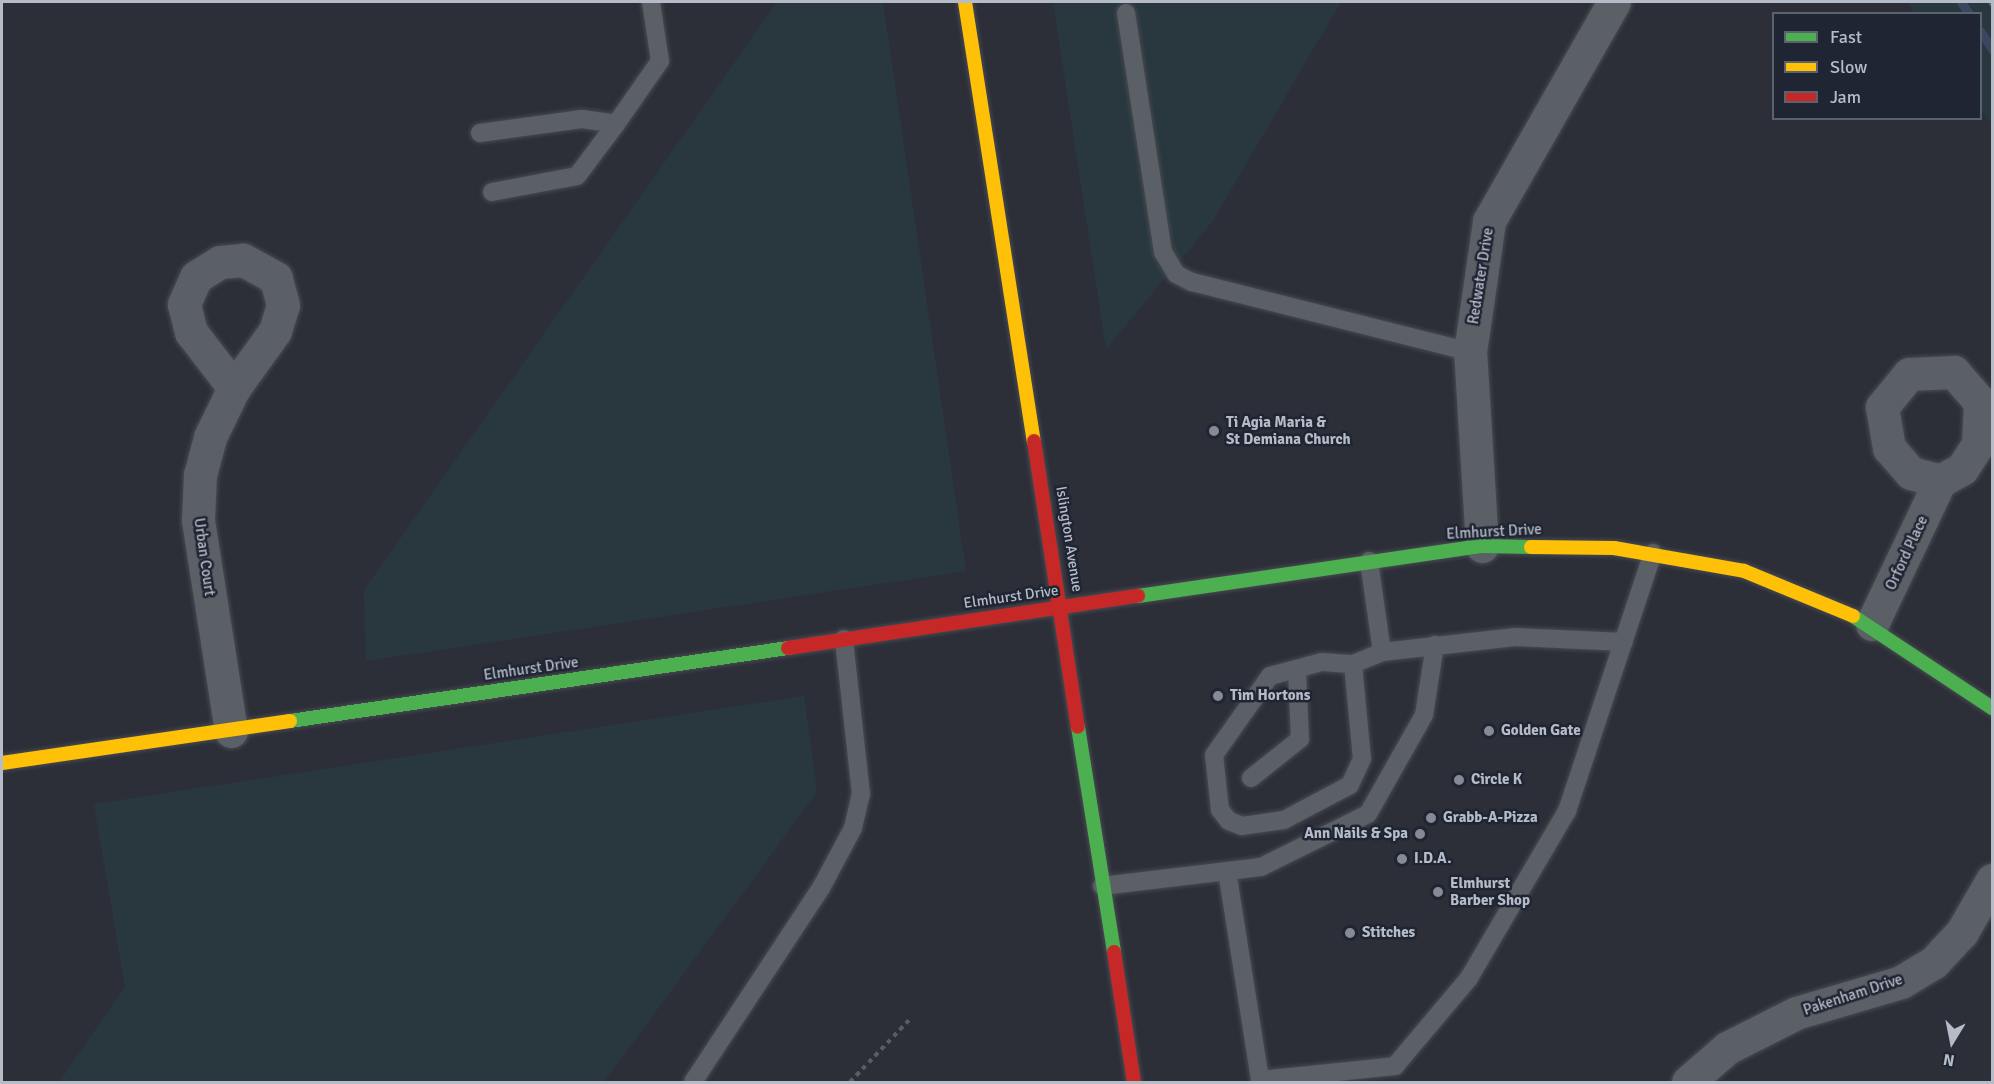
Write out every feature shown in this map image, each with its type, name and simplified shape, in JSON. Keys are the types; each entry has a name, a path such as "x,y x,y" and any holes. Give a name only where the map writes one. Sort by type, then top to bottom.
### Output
{"street":[{"name":"Islington Avenue","path":"965,2 1063,606 1102,886 1134,1083"},
{"name":"Redwater Drive","path":"1482,546 1470,352 1489,221 1614,2"},
{"name":"Urban Court","path":"231,730 198,496 210,437 234,388"},
{"name":"Orford Place","path":"1872,624 1940,481"},
{"name":"Elmhurst Drive","path":"2,763 1482,546 1653,553 1744,571 1872,624 1992,708"},
{"name":"Pakenham Drive","path":"1688,1083 1726,1048 1796,1013 1901,982 1934,962 1962,932 1992,880"}],"lane":[{"path":"492,192 577,176 660,61 651,2"},
{"path":"1126,14 1163,252 1176,274 1192,282 1470,352"},
{"path":"480,133 582,119 616,124"},
{"path":"1227,871 1254,1082 1395,1066 1469,978 1567,812 1653,553"},
{"path":"1369,561 1382,652"},
{"path":"1353,663 1362,759 1350,785 1284,820 1242,826 1229,821 1221,810 1214,754 1270,676 1297,669 1353,663 1382,652 1515,637 1624,642"},
{"path":"693,1083 821,888 853,828 861,795 844,639"},
{"path":"1102,886 1261,867 1368,814 1424,715 1435,645"},
{"path":"1251,778 1300,739 1297,669"}],"path":[{"path":"1990,2 1992,6"},
{"path":"850,1083 911,1018"}],"shaded area":[{"path":"777,2 883,2 966,571 366,661 364,590"},
{"path":"1053,2 1341,2 1212,222 1106,349"},
{"path":"1908,2 1992,2 1992,124 1982,109 1982,12 1913,12"},
{"path":"804,696 817,792 604,1082 59,1082 125,987 94,804"}],"waterway":[{"path":"1961,2 1968,12"},
{"path":"1982,34 1992,49"}],"traffic: fast":[{"path":"1138,596 1482,546 1531,547"},
{"path":"1853,616 1992,708"},
{"path":"290,721 788,648"},
{"path":"1078,727 1114,952"}],"traffic: slow":[{"path":"965,2 1034,441"},
{"path":"1531,547 1614,548 1744,571 1853,616"},
{"path":"2,763 290,721"}],"traffic: jam":[{"path":"1034,441 1078,727"},
{"path":"788,648 1138,596"},
{"path":"1114,952 1134,1082"}],"place":[{"name":"Ti Agia Maria & St Demiana Church","path":"1214,431"},
{"name":"Tim Hortons","path":"1218,696"},
{"name":"Golden Gate","path":"1489,731"},
{"name":"Circle K","path":"1459,780"},
{"name":"Grabb-A-Pizza","path":"1431,818"},
{"name":"Ann Nails & Spa","path":"1420,834"},
{"name":"I.D.A.","path":"1402,859"},
{"name":"Elmhurst Barber Shop","path":"1438,892"},
{"name":"Stitches","path":"1350,933"}]}
